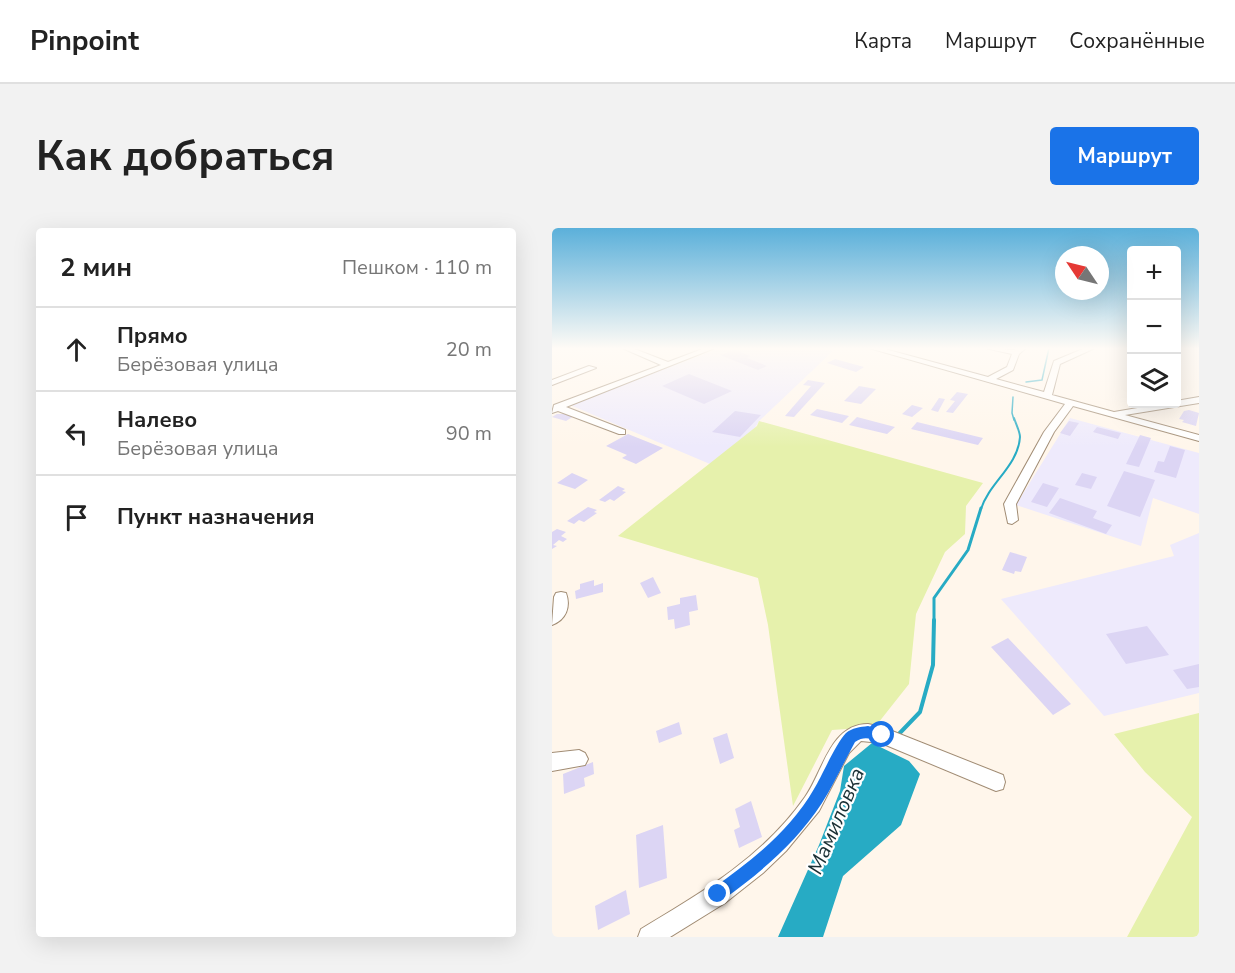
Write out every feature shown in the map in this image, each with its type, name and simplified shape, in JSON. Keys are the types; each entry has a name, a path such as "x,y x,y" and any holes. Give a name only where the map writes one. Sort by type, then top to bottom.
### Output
{"street":[{"path":"554,406 622,381"},
{"path":"993,381 1199,438"},
{"path":"1047,396 1051,381"},
{"path":"1113,414 1199,400"},
{"path":"1012,520 1010,504 1048,432 1071,402"},
{"path":"554,406 622,432"},
{"path":"552,619 560,612 561,597"},
{"path":"649,937 728,887 756,866 789,834 817,798 845,745 857,734 868,732 882,735 996,782"},
{"path":"552,762 579,759"}],"shaded area":[{"path":"633,381 801,381 759,421 753,431 710,464 570,405"},
{"path":"1070,418 1199,453 1199,514 1153,498 1141,546 1016,505"},
{"path":"1199,533 1199,693 1104,716 1001,599 1174,556 1170,545"}],"green space":[{"path":"759,421 983,483 966,506 965,534 945,552 916,614 909,684 875,727 832,730 793,806 768,625 758,578 618,536 757,426"},
{"path":"1199,713 1199,937 1127,937 1192,817 1145,772 1114,734"}],"water":[{"path":"872,743 909,761 920,774 901,825 843,876 823,937 778,937 840,791 844,766"}],"building":[{"path":"673,381 707,381 732,391 704,404 662,386"},
{"path":"807,381 825,383 794,417 785,416 811,386 803,385"},
{"path":"859,386 876,389 861,404 844,401"},
{"path":"957,392 968,394 953,413 946,412 955,401 950,400"},
{"path":"939,398 945,399 938,412 931,410"},
{"path":"912,405 923,408 912,417 902,414"},
{"path":"817,409 849,416 842,423 810,415"},
{"path":"735,411 761,415 740,437 712,432"},
{"path":"1184,411 1199,413 1196,426 1179,419"},
{"path":"557,414 574,416 566,421 552,417"},
{"path":"857,417 895,427 887,434 849,425"},
{"path":"1069,421 1079,423 1070,436 1060,433"},
{"path":"917,422 983,438 978,445 911,429"},
{"path":"1097,427 1121,433 1118,439 1093,432"},
{"path":"628,434 663,448 636,464 622,458 627,455 606,446"},
{"path":"1140,435 1151,438 1139,467 1126,464"},
{"path":"1170,446 1185,450 1176,478 1154,472 1158,461 1164,462"},
{"path":"1124,471 1155,480 1140,517 1107,506"},
{"path":"572,473 588,480 575,489 557,483"},
{"path":"1082,473 1097,477 1091,489 1075,485"},
{"path":"1043,483 1059,488 1047,507 1031,502"},
{"path":"618,486 626,492 614,501 599,500"},
{"path":"1060,498 1097,511 1093,518 1112,525 1106,534 1049,513"},
{"path":"588,507 597,510 594,512 597,513 584,522 579,520 574,524 567,521"},
{"path":"557,529 566,532 561,536 567,539 563,542 559,540 553,545 557,546 552,549 552,532"},
{"path":"1010,552 1027,557 1021,572 1015,571 1014,574 1002,570"},
{"path":"653,577 661,593 648,598 640,583"},
{"path":"594,580 594,586 603,583 603,592 576,599 575,591 580,589 580,584"},
{"path":"696,595 698,610 689,612 690,625 675,629 674,619 668,620 667,607 680,604 680,598"},
{"path":"1147,626 1169,655 1126,664 1106,634"},
{"path":"1008,638 1071,704 1053,715 991,647"},
{"path":"1199,664 1199,687 1187,689 1173,670"},
{"path":"679,722 682,734 659,743 656,731"},
{"path":"727,733 734,758 720,764 713,738"},
{"path":"593,762 594,774 584,778 585,786 564,794 563,774"},
{"path":"751,801 762,837 739,848 734,830 740,827 735,809"},
{"path":"663,825 667,878 639,888 636,835"},
{"path":"626,890 630,914 598,930 595,906"}],"waterway":[{"path":"1026,382 1033,381"},
{"name":"Мамиловка","path":"1013,397 1014,420"},
{"name":"Мамиловка","path":"981,509 990,491 1009,466 1018,447 1020,435 1014,418"},
{"name":"Мамиловка","path":"934,620 934,598 968,550 981,508"},
{"name":"Мамиловка","path":"896,737 920,712 933,665 934,620"}],"route":[{"path":"718,894 756,866 789,834 817,798 850,738 868,732 882,735"}]}
